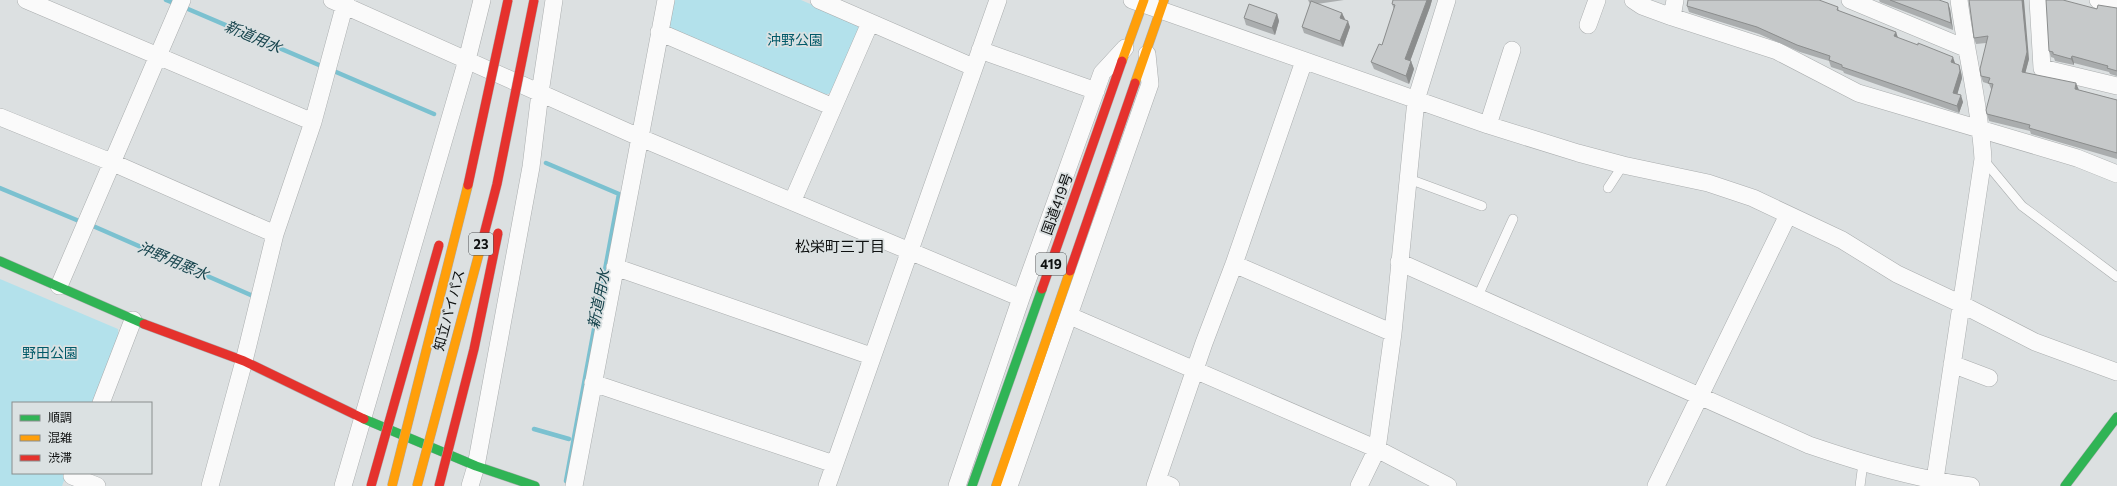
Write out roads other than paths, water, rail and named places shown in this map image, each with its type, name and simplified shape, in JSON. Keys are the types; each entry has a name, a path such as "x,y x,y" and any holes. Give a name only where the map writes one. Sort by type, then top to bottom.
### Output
{"main road":[{"name":"知立バイパス","path":"392,486 470,178 508,0"},
{"name":"知立バイパス","path":"417,486 497,184 534,0"},
{"name":"国道419号","path":"972,486 1130,42 1140,1"},
{"name":"419","path":"996,486 1162,5"},
{"path":"451,211 470,178"},
{"path":"439,486 474,349 499,229 497,184"},
{"path":"371,486 442,233"},
{"path":"0,261 133,320 244,361 362,418 476,466 535,486"},
{"path":"2064,486 2117,417"}],"street":[{"path":"26,0 313,122"},
{"path":"59,286 111,162 159,56 182,0"},
{"path":"343,486 467,60 482,0"},
{"path":"470,486 476,466 532,167 540,94 554,0"},
{"path":"574,486 666,0"},
{"path":"819,0 973,67"},
{"path":"826,486 871,356 910,251 973,67 998,0"},
{"path":"1359,486 1377,449 1393,333 1416,100 1446,0"},
{"path":"1588,25 1597,0"},
{"path":"1633,0 1642,6 1672,17 1777,51 1858,93 1981,128 2077,158 2117,174"},
{"path":"1672,17 1675,0"},
{"path":"1850,0 1965,48"},
{"path":"1934,484 1983,159 1981,128 1965,48 1959,0"},
{"path":"2038,0 2042,68 2117,86"},
{"path":"2098,0 2117,5"},
{"path":"1140,1 1162,5 1304,61 1488,125 1623,165 1708,183 1753,198 1842,240 1897,274 1961,304 2035,342 2117,372"},
{"path":"210,486 244,361 275,234 313,122 341,2 540,94 641,138 793,200 1021,298"},
{"path":"793,200 870,23"},
{"path":"660,32 833,107"},
{"path":"957,486 1021,298 1102,73 1130,42"},
{"path":"980,50 1096,91"},
{"path":"1009,486 1070,316 1150,84 1147,50"},
{"path":"1488,125 1512,50"},
{"path":"1161,484 1195,370 1234,264 1304,61"},
{"path":"0,117 111,162 275,234"},
{"path":"1656,486 1788,215"},
{"path":"1399,262 1809,445 1862,463 1934,484 1971,486"},
{"path":"1234,264 1393,333"},
{"path":"615,267 871,356"},
{"path":"1070,316 1377,449 1448,486"},
{"path":"100,402 133,320"},
{"path":"1952,364 1989,378"},
{"path":"593,383 834,464"},
{"path":"71,478 97,486"}],"lane":[{"path":"1983,159 2022,206 2117,277"},
{"path":"1608,188 1623,165"},
{"path":"1409,179 1482,206"},
{"path":"1478,296 1513,219"},
{"path":"1860,486 1862,463"}],"waterway":[{"name":"新道用水","path":"166,0 171,2"},
{"name":"新道用水","path":"188,9 319,65"},
{"name":"新道用水","path":"336,72 434,114"},
{"name":"新道用水","path":"546,163 619,194 566,481"},
{"name":"沖野用悪水","path":"0,188 79,221"},
{"name":"沖野用悪水","path":"93,226 253,296"},
{"name":"沖野用悪水","path":"534,429 569,439"}],"district":[{"name":"松栄町三丁目","path":"840,247"}],"park label":[{"name":"沖野公園","path":"795,40"},
{"name":"野田公園","path":"50,353"}]}
